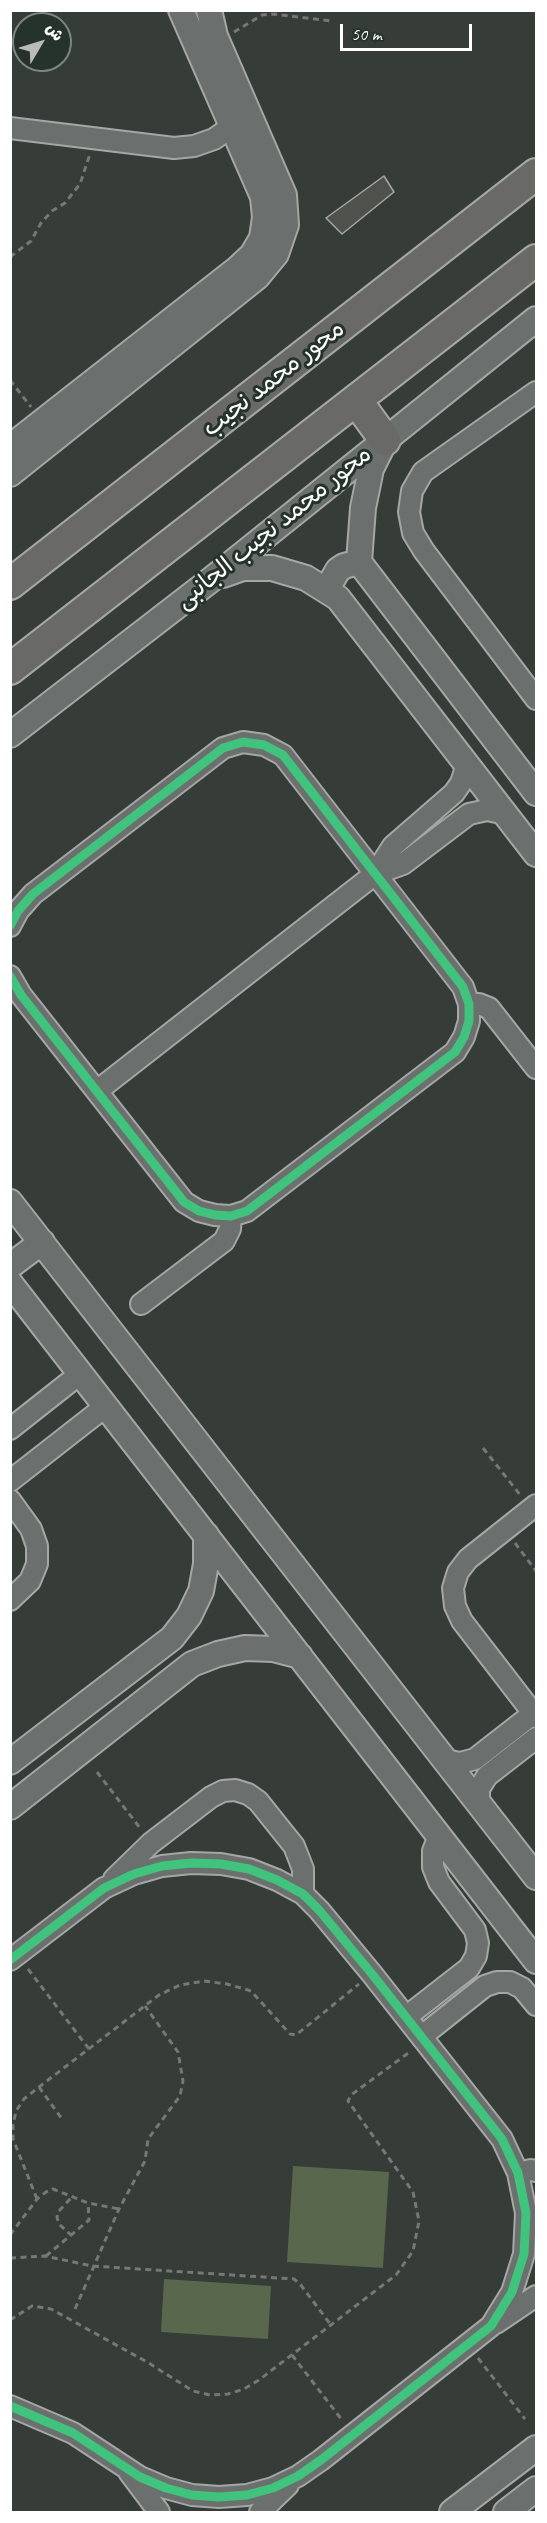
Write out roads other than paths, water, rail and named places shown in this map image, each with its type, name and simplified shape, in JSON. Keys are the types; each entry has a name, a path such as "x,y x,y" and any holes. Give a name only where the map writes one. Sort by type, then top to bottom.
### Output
{"main road":[{"name":"محور محمد نجيب","path":"10,584 537,174"},
{"path":"10,669 537,260"},
{"path":"356,400 385,440"}],"street":[{"path":"10,447 252,255 262,238 265,217 262,197 181,10"},
{"path":"10,474 257,277 276,254 286,225 284,195 218,43 209,10"},
{"path":"10,128 174,148 204,143 231,128"},
{"name":"محور محمد نجيب الجانبى","path":"10,735 212,579 537,319"},
{"path":"537,392 423,472 412,491 409,512 413,533 424,551 537,699"},
{"path":"385,440 371,470 363,508 359,562 537,794"},
{"path":"327,589 338,570 359,562"},
{"path":"212,579 243,568 272,568 306,578 327,589 338,598 537,854"},
{"path":"10,926 18,910 33,894 223,747 243,742 264,744 283,755 463,987 468,1004 469,1021 464,1037 455,1052 247,1211 231,1216 207,1213 184,1202 21,995 10,976"},
{"path":"375,874 393,846 454,793 461,783 467,764"},
{"path":"97,1091 375,874 403,864 469,814 487,810 506,814"},
{"path":"468,1004 479,1004 489,1008 537,1068"},
{"path":"10,1202 537,1876"},
{"path":"141,1304 224,1240 230,1229 231,1216"},
{"path":"10,1266 42,1242"},
{"path":"10,1282 537,1961"},
{"path":"10,1429 81,1374"},
{"path":"10,1481 106,1406"},
{"path":"10,1500 31,1529 37,1546 37,1564 30,1581 10,1600"},
{"path":"445,1760 460,1763 475,1759 535,1715 462,1621 455,1606 453,1588 458,1572 468,1559 534,1507"},
{"path":"10,1762 172,1638 189,1616 201,1591 206,1564 206,1535"},
{"path":"10,1807 192,1664 218,1653 245,1648 273,1649 300,1656"},
{"path":"479,1804 479,1789 487,1776 537,1738"},
{"path":"14,1958 104,1888 151,1843 211,1797 229,1791 248,1794 258,1801 294,1846 303,1869 303,1894"},
{"path":"406,2017 469,1968 476,1956 478,1943 475,1930 439,1882 433,1867 433,1851 439,1836"},
{"path":"104,1888 153,1869 191,1863 221,1864 249,1869 303,1894 372,1974 527,2172 524,2253 512,2292 491,2326"},
{"path":"423,2039 485,1986 497,1982 510,1983 522,1988 537,2005"},
{"path":"260,2512 298,2476 491,2326 537,2296"},
{"path":"10,2406 73,2433 140,2477 166,2488 192,2495 219,2497 265,2490 298,2476"},
{"path":"452,2512 537,2448"},
{"path":"124,2465 159,2512"},
{"path":"506,2512 537,2489"}]}
